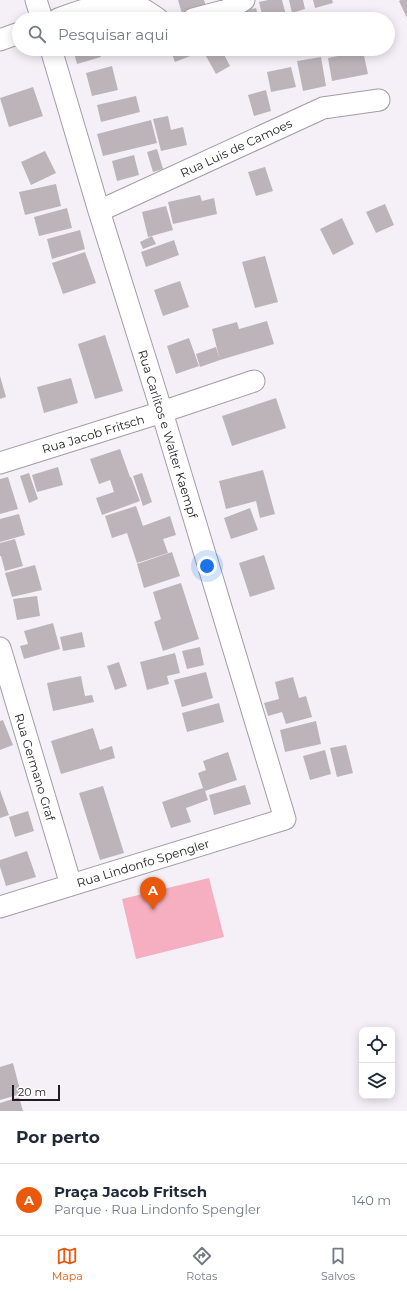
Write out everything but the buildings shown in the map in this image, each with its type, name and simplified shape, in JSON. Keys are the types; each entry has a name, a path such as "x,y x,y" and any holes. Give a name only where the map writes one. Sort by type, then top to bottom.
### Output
{"street":[{"path":"36,0 40,12"},
{"path":"219,12 227,10 244,0"},
{"path":"78,12 92,7 116,2 137,6 147,12"},
{"path":"0,40 12,36"},
{"name":"Rua Carlitos e Walter Kaempf","path":"53,56 285,819"},
{"name":"Rua Luis de Camoes","path":"99,211 323,108 378,100"},
{"name":"Rua Jacob Fritsch","path":"0,463 162,412 254,381"},
{"name":"Rua Germano Graf","path":"0,648 71,885"},
{"name":"Rua Lindonfo Spengler","path":"0,908 285,819"}],"shaded area":[{"path":"209,878 224,937 136,959 122,899"}],"place":[{"name":"Praça Jacob Fritsch","path":"153,910"}]}
